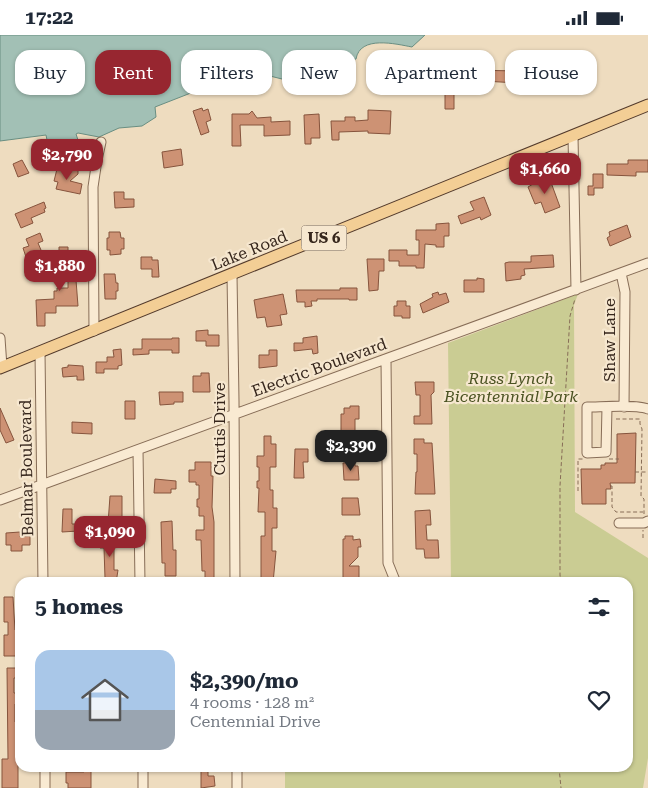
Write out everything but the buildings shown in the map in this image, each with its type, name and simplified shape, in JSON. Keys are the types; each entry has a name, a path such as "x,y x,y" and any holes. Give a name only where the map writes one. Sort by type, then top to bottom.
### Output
{"main road":[{"name":"Lake Road","path":"1,367 94,331 648,105"}],"street":[{"path":"573,136 576,289"},
{"path":"94,331 93,187 102,142"},
{"name":"Electric Boulevard","path":"0,500 648,263"},
{"name":"Shaw Lane","path":"621,273 625,292 624,407"},
{"name":"Curtis Drive","path":"232,275 235,577"},
{"path":"0,338 1,367"},
{"name":"Belmar Boulevard","path":"40,352 43,577"},
{"path":"386,359 388,563 394,577"},
{"path":"608,407 606,452 587,453 587,407 608,407 645,407 648,409"},
{"path":"138,450 140,577"},
{"path":"619,523 646,522"},
{"path":"45,772 45,788"},
{"path":"143,772 143,788"},
{"path":"237,772 237,788"}],"path":[{"path":"560,577 560,497 564,412 570,316 576,289"},
{"path":"613,420 640,419 642,429 641,496 644,499 646,522 643,538"},
{"path":"578,491 578,459 586,459"},
{"path":"603,459 619,459"},
{"path":"635,472 648,472"},
{"path":"610,486 612,486 612,507 616,512 644,512"},
{"path":"559,772 561,788"}],"green space":[{"name":"Russ Lynch Bicentennial Park","path":"578,294 574,305 575,512 648,558 648,758 643,788 285,788 285,772 633,772 633,577 451,577 448,343"}],"water":[{"path":"0,35 425,35 412,47 388,43 371,44 359,51 356,59 356,50 282,50 282,79 272,76 272,50 181,50 181,95 186,95 155,107 156,117 142,126 119,128 99,137 78,133 76,134 78,140 51,148 48,145 46,135 0,141"}]}
